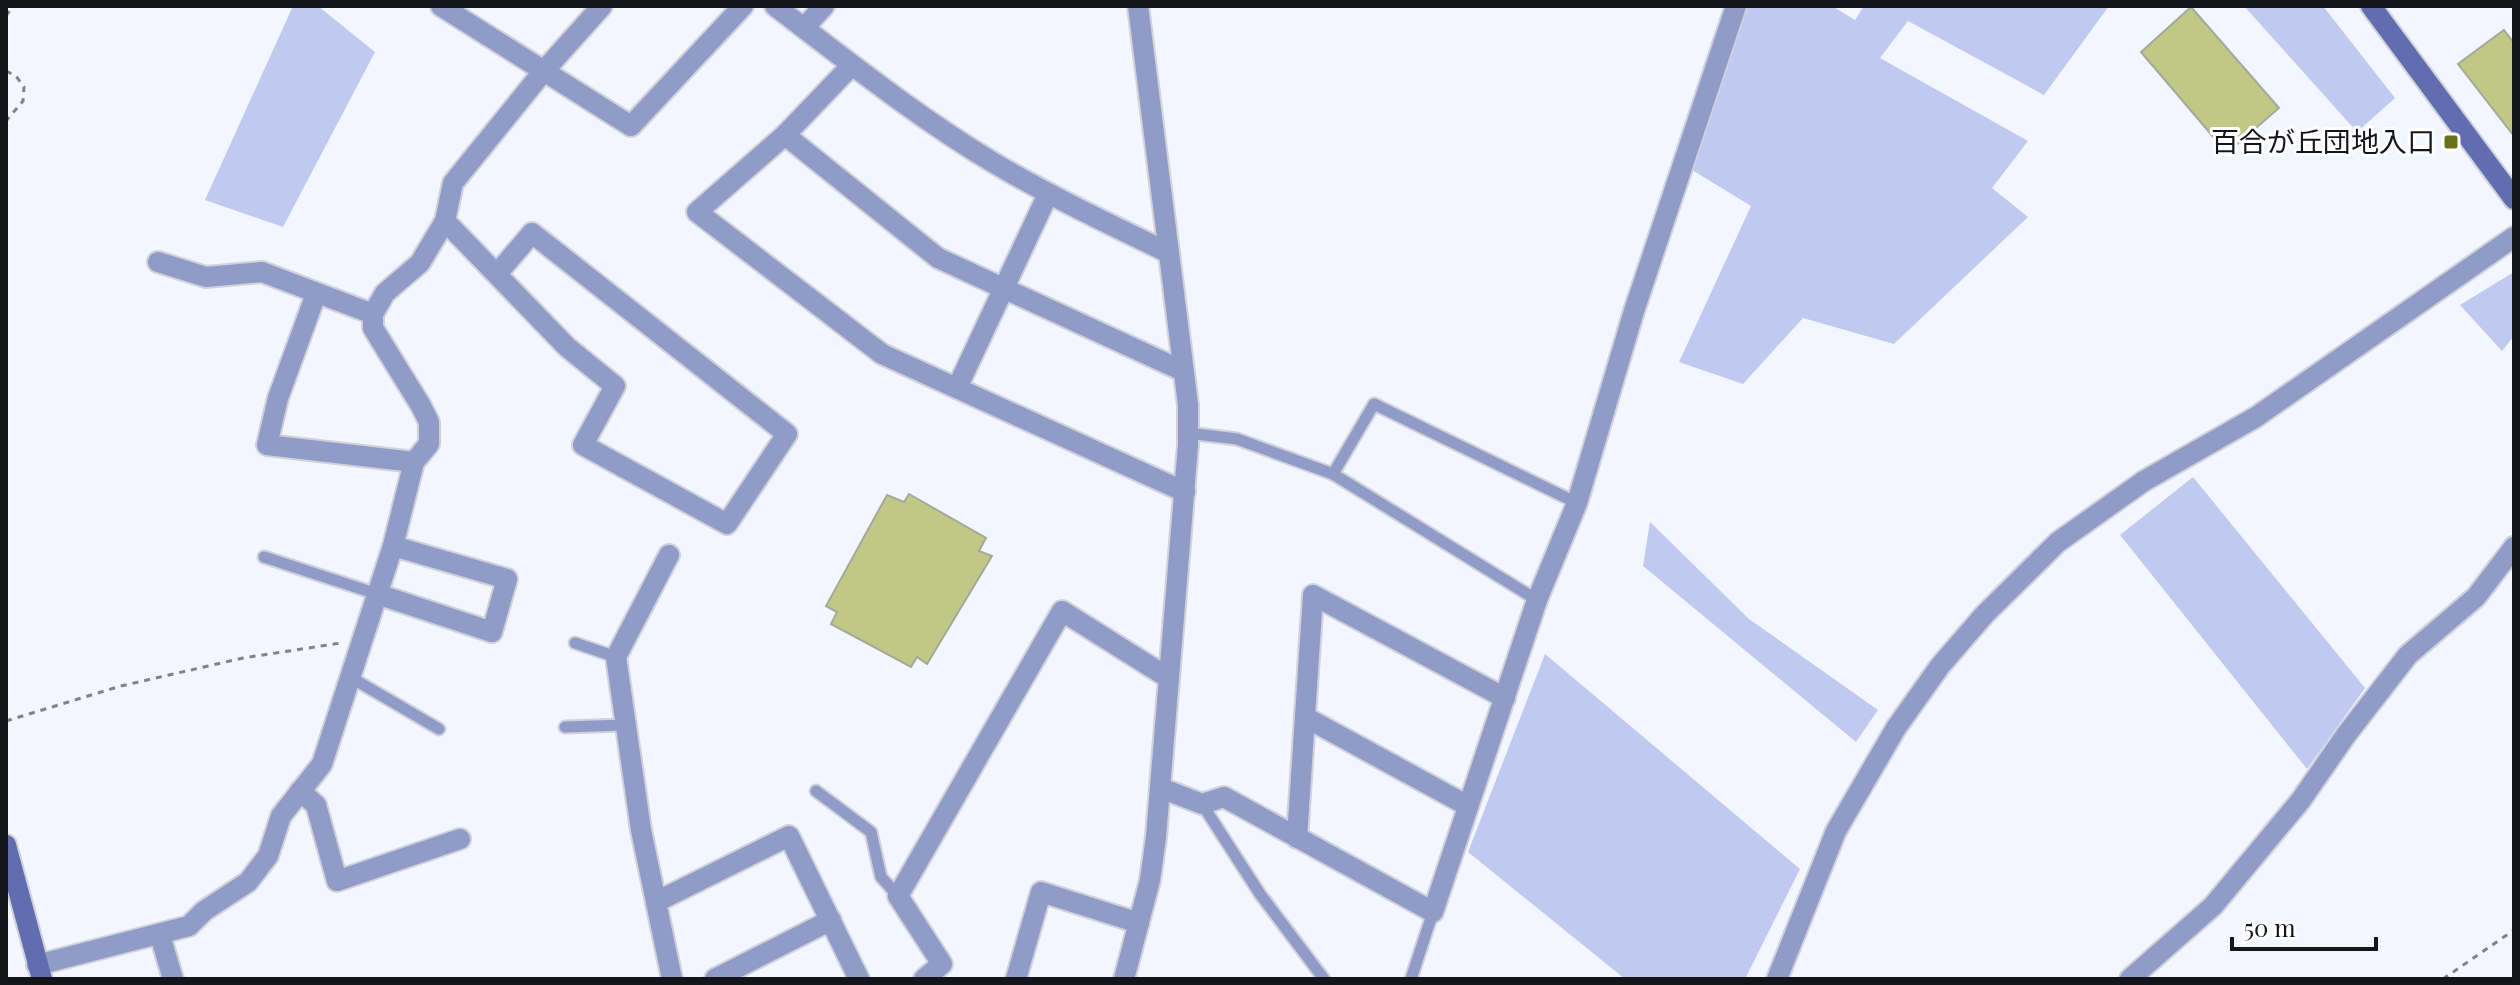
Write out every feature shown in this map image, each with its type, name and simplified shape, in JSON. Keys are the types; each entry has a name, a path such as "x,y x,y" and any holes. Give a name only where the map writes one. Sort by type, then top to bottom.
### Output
{"main road":[{"path":"2371,6 2514,199"},
{"path":"6,845 39,972"}],"street":[{"path":"39,972 189,926 204,911 248,882 268,856 281,816 322,764 393,546 414,462 429,444 429,422 373,328 373,314 385,293 420,263 445,221 453,183 542,73 602,6"},
{"path":"455,9 542,73 631,126 743,6"},
{"path":"775,6 852,65 990,161 1048,194 1167,252"},
{"path":"804,28 824,6"},
{"path":"1124,979 1150,880 1161,788 1167,677 1188,433 1138,6"},
{"path":"1161,788 1202,804 1224,797 1433,912 1537,600 1577,503 1634,311 1736,6"},
{"path":"852,65 785,135 697,212 882,354 1185,492"},
{"path":"785,135 938,258 1183,371"},
{"path":"957,388 1048,194"},
{"path":"445,221 567,347 615,386 583,445 727,524 787,434 532,233 497,274"},
{"path":"1777,979 1836,831 1896,728 1940,666 1985,614 2058,542 2144,481 2256,417 2514,237"},
{"path":"158,262 206,277 262,272 373,314"},
{"path":"316,294 278,398 267,445 414,462"},
{"path":"377,594 492,632 507,579 393,546"},
{"path":"2130,979 2213,906 2301,800 2408,655 2476,597 2514,547"},
{"path":"669,555 616,657 625,725 672,979"},
{"path":"1297,838 1313,595 1505,698"},
{"path":"924,979 942,964 898,896 1062,611 1167,677"},
{"path":"1305,717 1468,806"},
{"path":"300,791 316,805 337,881 460,839"},
{"path":"656,902 789,836 859,979"},
{"path":"1016,979 1041,892 1139,923"},
{"path":"715,979 831,920"},
{"path":"160,935 173,979"}],"lane":[{"path":"1333,474 1374,404 1577,503"},
{"path":"1188,433 1237,439 1333,474 1537,600"},
{"path":"264,557 377,594"},
{"path":"575,643 616,657"},
{"path":"350,677 439,729"},
{"path":"565,727 625,725"},
{"path":"816,791 871,832 881,877 898,896"},
{"path":"1202,804 1260,894 1324,979"},
{"path":"1411,979 1433,912"}],"path":[{"path":"6,16 13,6"},
{"path":"6,71 16,76 24,87 23,101 6,121"},
{"path":"6,721 121,686 243,658 323,644 359,647"},
{"path":"2443,979 2514,930"}],"shaded area":[{"path":"293,6 318,6 375,52 283,227 205,200"},
{"path":"1746,6 1832,6 1855,20 1864,6 2109,6 2044,95 1908,21 1880,58 2028,141 1992,188 2028,217 1894,344 1803,318 1743,384 1679,362 1751,206 1692,170"},
{"path":"2244,6 2323,6 2395,98 2357,132"},
{"path":"2514,272 2514,336 2502,351 2460,305"},
{"path":"2193,477 2365,688 2307,769 2120,535"},
{"path":"1650,522 1749,619 1878,710 1856,742 1643,566"},
{"path":"1545,654 1800,869 1745,979 1625,979 1468,852"}],"building":[{"path":"2191,7 2279,108 2227,153 2141,52"},
{"path":"2504,30 2514,43 2514,136 2458,64"},
{"path":"909,494 986,538 979,551 992,556 927,664 917,657 911,667 831,624 837,612 826,606 887,495 904,502"}],"place":[{"name":"百合が丘団地入口","path":"2451,142"}]}
